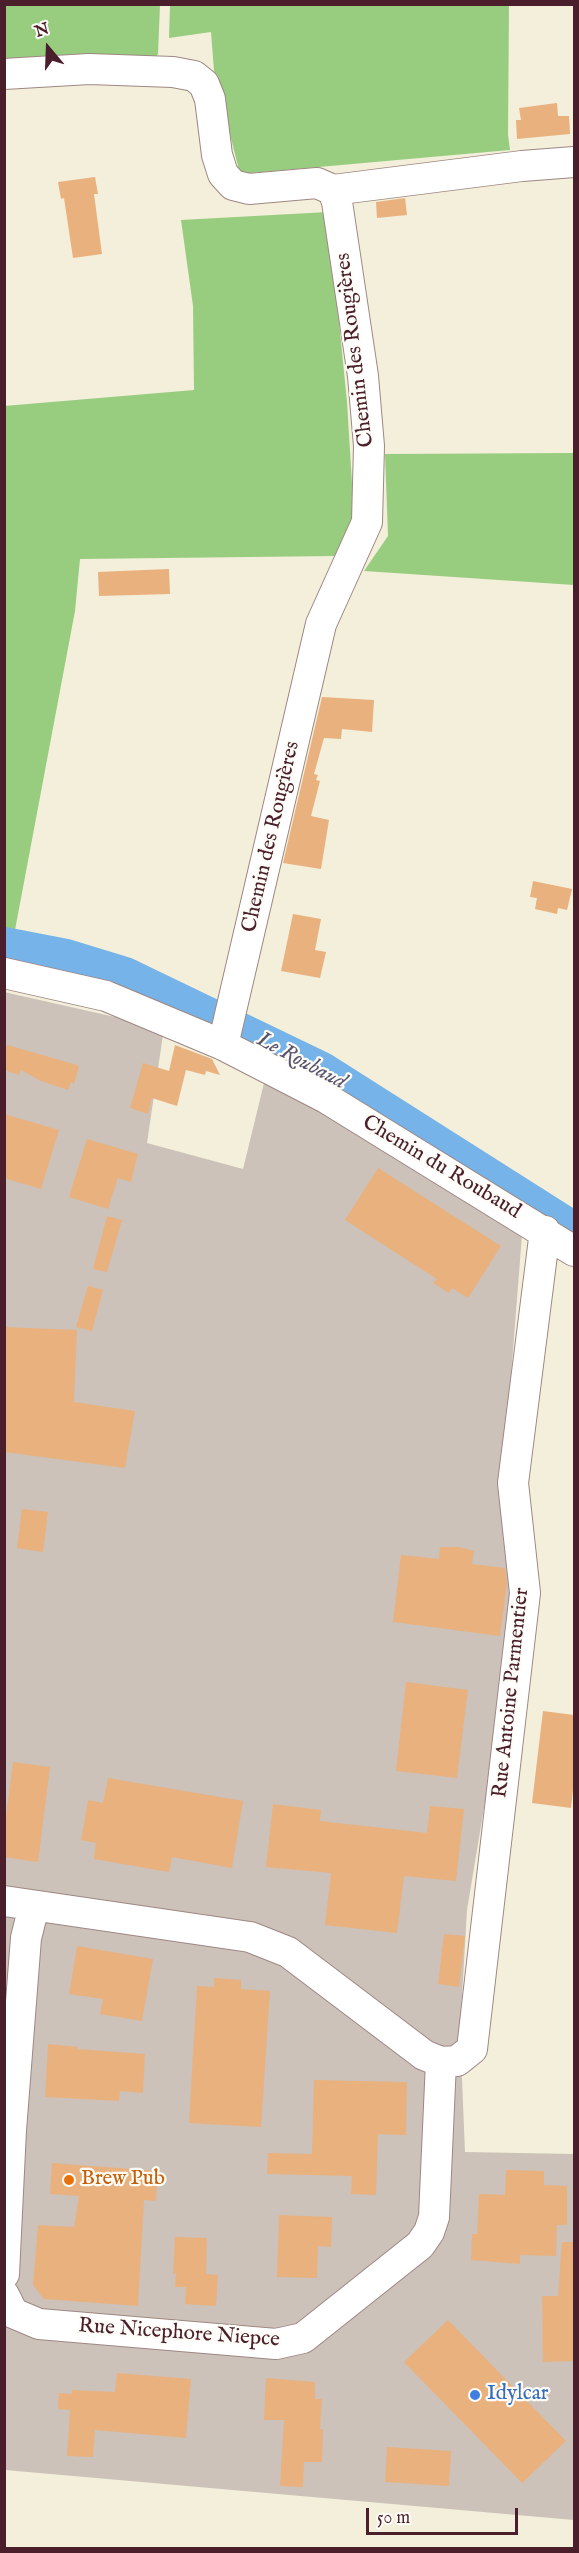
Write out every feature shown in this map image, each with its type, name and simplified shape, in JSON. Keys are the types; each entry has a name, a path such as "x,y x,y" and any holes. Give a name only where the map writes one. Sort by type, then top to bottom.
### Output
{"street":[{"path":"4,74 89,69 173,72 194,76 204,84 210,99 217,155 223,174 233,185 249,189 317,183 333,190 522,166 574,162"},
{"name":"Chemin des Rougières","path":"224,1040 321,624 367,522 369,446 363,376 337,202 333,190"},
{"name":"Chemin du Roubaud","path":"4,972 106,996 224,1040 326,1098 574,1251"},
{"name":"Rue Antoine Parmentier","path":"441,2062 457,2061 472,2049 525,1593 513,1483 544,1231"},
{"path":"4,1901 250,1937 288,1952 424,2055 441,2062"},
{"path":"4,2274 11,2130 24,1960 26,1938 34,1906"},
{"name":"Rue Nicephore Niepce","path":"4,2295 13,2313 39,2324 276,2344 303,2338 420,2245 429,2232 434,2217 441,2062"}],"shaded area":[{"path":"4,992 164,1028 147,1143 243,1169 266,1075 522,1235 504,1464 511,1645 467,1910 460,2031 465,2152 574,2154 574,2520 5,2470"}],"green space":[{"path":"4,5 160,5 158,54 149,64 5,69"},
{"path":"170,5 509,5 508,135 510,150 240,174 214,71 211,32 169,38"},
{"path":"328,212 347,402 354,516 335,556 80,559 75,611 15,930 4,928 4,406 194,390 193,306 181,220"},
{"path":"574,453 574,585 364,571 388,536 385,454"}],"building":[{"path":"557,103 558,116 569,116 570,134 517,139 516,120 521,120 519,108"},
{"path":"95,177 98,194 94,194 102,254 73,258 64,198 61,199 58,182"},
{"path":"405,198 407,215 377,218 376,202"},
{"path":"169,569 170,594 99,596 98,572"},
{"path":"322,697 374,700 372,732 342,729 341,739 324,738 314,774 318,775 316,780 320,781 311,816 329,820 321,869 283,863"},
{"path":"533,881 572,889 567,910 558,908 557,914 535,909 537,898 530,897"},
{"path":"293,914 321,919 315,950 326,952 320,978 281,971"},
{"path":"4,1044 77,1065 79,1067 74,1084 71,1082 68,1090 41,1081 21,1070 19,1075 4,1070"},
{"path":"175,1045 212,1059 220,1075 206,1071 205,1075 186,1070 177,1106 152,1098 148,1114 130,1108 143,1063 169,1071"},
{"path":"4,1114 59,1130 41,1189 4,1178"},
{"path":"87,1139 138,1154 131,1182 118,1178 108,1209 69,1197"},
{"path":"378,1168 501,1246 468,1298 452,1288 449,1293 433,1283 437,1279 345,1220"},
{"path":"107,1216 122,1220 107,1272 93,1269"},
{"path":"88,1286 103,1290 92,1331 76,1327"},
{"path":"4,1327 77,1330 74,1402 135,1411 125,1468 4,1452"},
{"path":"22,1509 48,1512 43,1552 17,1548"},
{"path":"440,1547 459,1547 474,1551 472,1564 505,1568 507,1583 500,1636 393,1622 401,1555 439,1559"},
{"path":"406,1682 468,1690 457,1778 396,1771"},
{"path":"543,1711 574,1715 574,1781 571,1808 532,1803"},
{"path":"13,1762 50,1767 38,1862 4,1857 4,1832"},
{"path":"108,1778 243,1801 232,1868 172,1857 169,1872 94,1859 96,1843 81,1840 88,1800 103,1803"},
{"path":"273,1804 321,1810 320,1821 427,1833 430,1806 464,1809 456,1881 404,1876 397,1933 325,1925 331,1873 266,1867"},
{"path":"444,1934 465,1936 459,1987 438,1984"},
{"path":"77,1946 153,1959 142,2021 100,2014 103,1999 69,1994"},
{"path":"214,1978 241,1980 241,1989 270,1991 261,2127 189,2123 197,1986 214,1987"},
{"path":"48,2044 78,2047 78,2049 145,2054 143,2093 120,2091 119,2101 45,2097"},
{"path":"314,2080 407,2082 406,2135 378,2134 376,2195 351,2194 352,2176 267,2174 268,2153 312,2154"},
{"path":"52,2163 158,2171 156,2201 144,2200 138,2306 44,2299 33,2285 38,2225 74,2227 79,2196 50,2194"},
{"path":"506,2170 544,2171 544,2185 567,2186 567,2225 557,2225 556,2256 520,2255 520,2264 471,2260 472,2234 477,2234 479,2194 505,2195"},
{"path":"279,2215 332,2217 331,2247 318,2246 317,2278 277,2277"},
{"path":"175,2237 207,2238 206,2274 218,2275 216,2306 185,2304 186,2287 175,2287 176,2273 173,2274"},
{"path":"562,2242 574,2242 574,2361 543,2362 542,2296 558,2296"},
{"path":"448,2320 566,2441 522,2483 404,2362"},
{"path":"117,2373 191,2379 186,2438 95,2430 93,2457 67,2456 70,2410 58,2409 59,2393 72,2394 72,2390 115,2392"},
{"path":"266,2378 315,2382 315,2399 322,2399 320,2429 323,2429 322,2462 304,2462 303,2487 280,2486 284,2420 264,2420"},
{"path":"387,2447 451,2451 449,2486 385,2482"}],"waterway":[{"name":"Le Roubaud","path":"4,945 66,957 125,975 322,1070 574,1230"}],"place":[{"name":"Brew Pub","path":"69,2180"},
{"name":"Idylcar","path":"475,2395"}]}
